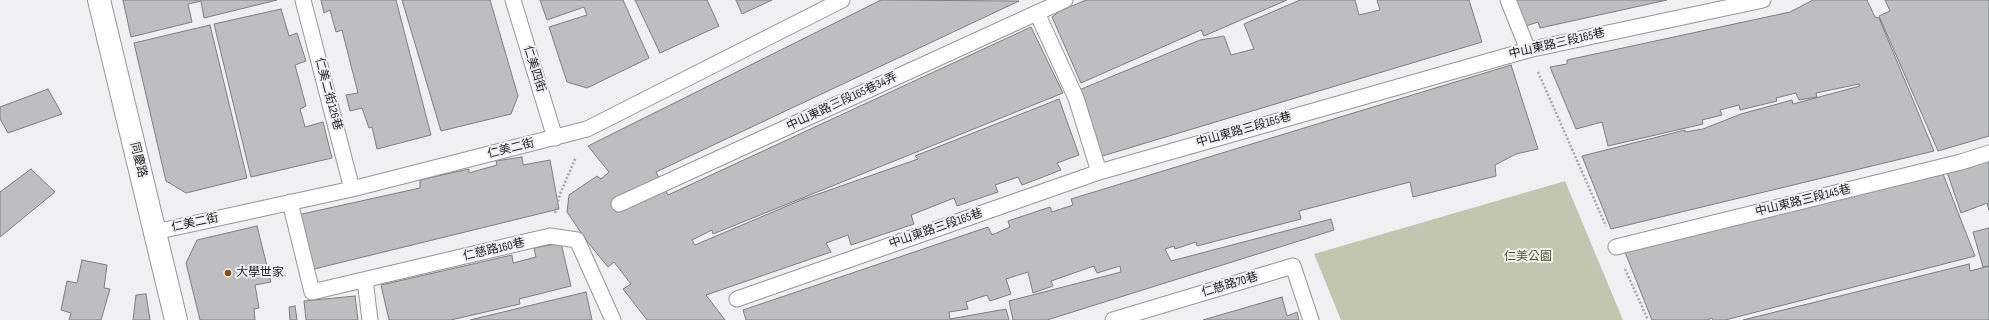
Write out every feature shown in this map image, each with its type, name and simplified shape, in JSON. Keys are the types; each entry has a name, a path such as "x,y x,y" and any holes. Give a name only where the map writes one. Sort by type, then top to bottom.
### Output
{"street":[{"name":"同慶路","path":"99,0 176,320"}],"lane":[{"name":"仁美二街126巷","path":"303,0 352,188"},
{"name":"仁美四街","path":"513,0 555,138"},
{"name":"仁美二街","path":"155,232 352,188 587,129 842,0"},
{"name":"中山東路三段165巷34弄","path":"619,204 1065,0"},
{"path":"1508,0 1528,50"},
{"name":"中山東路三段165巷","path":"736,299 1099,172 1528,50 1763,0"},
{"path":"1037,13 1076,98 1099,172"},
{"name":"中山東路三段145巷","path":"1616,248 1961,162 1989,153"},
{"name":"仁慈路160巷","path":"290,202 312,292 550,236 577,240 613,320"},
{"name":"仁慈路70巷","path":"1114,320 1293,266 1311,320"},
{"path":"365,280 370,320"}],"path":[{"path":"1528,50 1648,320"},
{"path":"550,236 560,194 587,129"}],"green space":[{"name":"仁美公園","path":"1565,181 1623,320 1341,320 1314,254"}],"building":[{"path":"123,0 277,0 204,18 201,1 188,4 192,22 131,37"},
{"path":"321,0 396,0 431,135 377,149 372,127 369,128 362,108 350,111 346,95 358,93 342,30 336,32 330,10 324,13"},
{"path":"402,0 490,0 518,96 511,114 441,131"},
{"path":"540,0 623,0 649,58 587,88 567,82 549,27 587,15 584,7 547,20"},
{"path":"635,0 707,0 719,26 660,53"},
{"path":"736,0 772,0 742,14"},
{"path":"881,0 1019,1 656,172 668,195 1031,27 1063,93 713,234 712,230 692,240 695,245 801,200 918,159 915,156 1059,99 1079,155 1057,163 1061,170 1022,185 1018,177 995,185 998,192 957,206 954,198 911,215 914,224 851,245 848,235 826,243 831,252 706,295 725,320 647,320 623,289 631,284 614,262 608,267 586,240 567,212 569,195 597,176 601,179 609,172 588,146"},
{"path":"1086,0 1287,0 1204,36 1201,30 1081,83 1052,17 1060,11"},
{"path":"1300,0 1355,0 1359,15 1380,10 1377,0 1469,0 1482,42 1099,157 1079,90 1200,40 1224,36 1231,55 1254,49 1244,24"},
{"path":"1515,0 1667,0 1540,28 1538,22 1526,26"},
{"path":"1813,0 1867,0 1875,17 1879,18 1934,151 1611,229 1582,156 1685,130 1685,132 1703,129 1741,114 1792,100 1793,104 1860,86 1859,84 1816,93 1817,97 1799,100 1796,93 1776,98 1777,101 1740,110 1739,105 1720,110 1722,115 1702,120 1703,124 1608,146 1602,122 1576,129 1550,67 1567,64 1567,60 1790,12"},
{"path":"1885,0 1989,0 1989,136 1938,151 1879,16 1890,11"},
{"path":"281,9 289,36 297,33 306,61 295,65 306,106 300,109 305,127 323,122 332,158 251,177 214,24"},
{"path":"210,25 247,178 186,193 166,181 134,43"},
{"path":"1511,65 1538,149 1516,154 1495,165 1496,176 1413,197 1410,182 1299,211 1301,219 1197,246 1196,242 1175,249 1174,246 1165,249 1171,261 1331,219 1334,230 1047,320 1013,320 1009,301 1121,272 1120,266 1097,273 1094,266 1051,281 1053,286 1033,293 1028,272 1006,279 1011,294 990,301 987,295 966,302 968,309 949,312 950,319 1006,309 1009,320 746,320 743,310 988,227 992,235 1010,227 1008,221 1050,207 1052,212 1073,205 1071,199"},
{"path":"48,89 62,114 8,133 0,119 0,107"},
{"path":"1989,153 1989,210 1987,203 1961,213 1945,166"},
{"path":"522,157 523,165 550,160 559,209 306,271 293,216 420,188 420,180 469,169 469,173 497,165 496,161"},
{"path":"31,169 55,192 0,237 0,192"},
{"path":"1943,174 1975,256 1725,320 1713,320 1712,318 1707,320 1652,320 1625,252"},
{"name":"大學世家","path":"257,226 271,282 255,285 259,308 254,309 255,320 200,320 186,263 197,240"},
{"path":"1989,228 1989,266 1983,267 1973,232"},
{"path":"561,243 571,286 519,299 520,304 451,320 389,320 381,285 512,255 513,263 536,257 534,248"},
{"path":"82,260 107,265 104,288 110,289 101,320 69,320 71,313 61,310 67,281 77,283"},
{"path":"1969,264 1970,271 1989,266 1989,320 1743,320"},
{"path":"586,292 592,320 470,320"},
{"path":"146,294 150,320 133,320 136,295"},
{"path":"355,296 358,320 306,320 304,301"},
{"path":"1282,297 1287,316 1297,312 1299,320 1203,320"},
{"path":"295,306 297,320 290,320 289,307"}],"place":[{"name":"大學世家","path":"228,273"}]}
